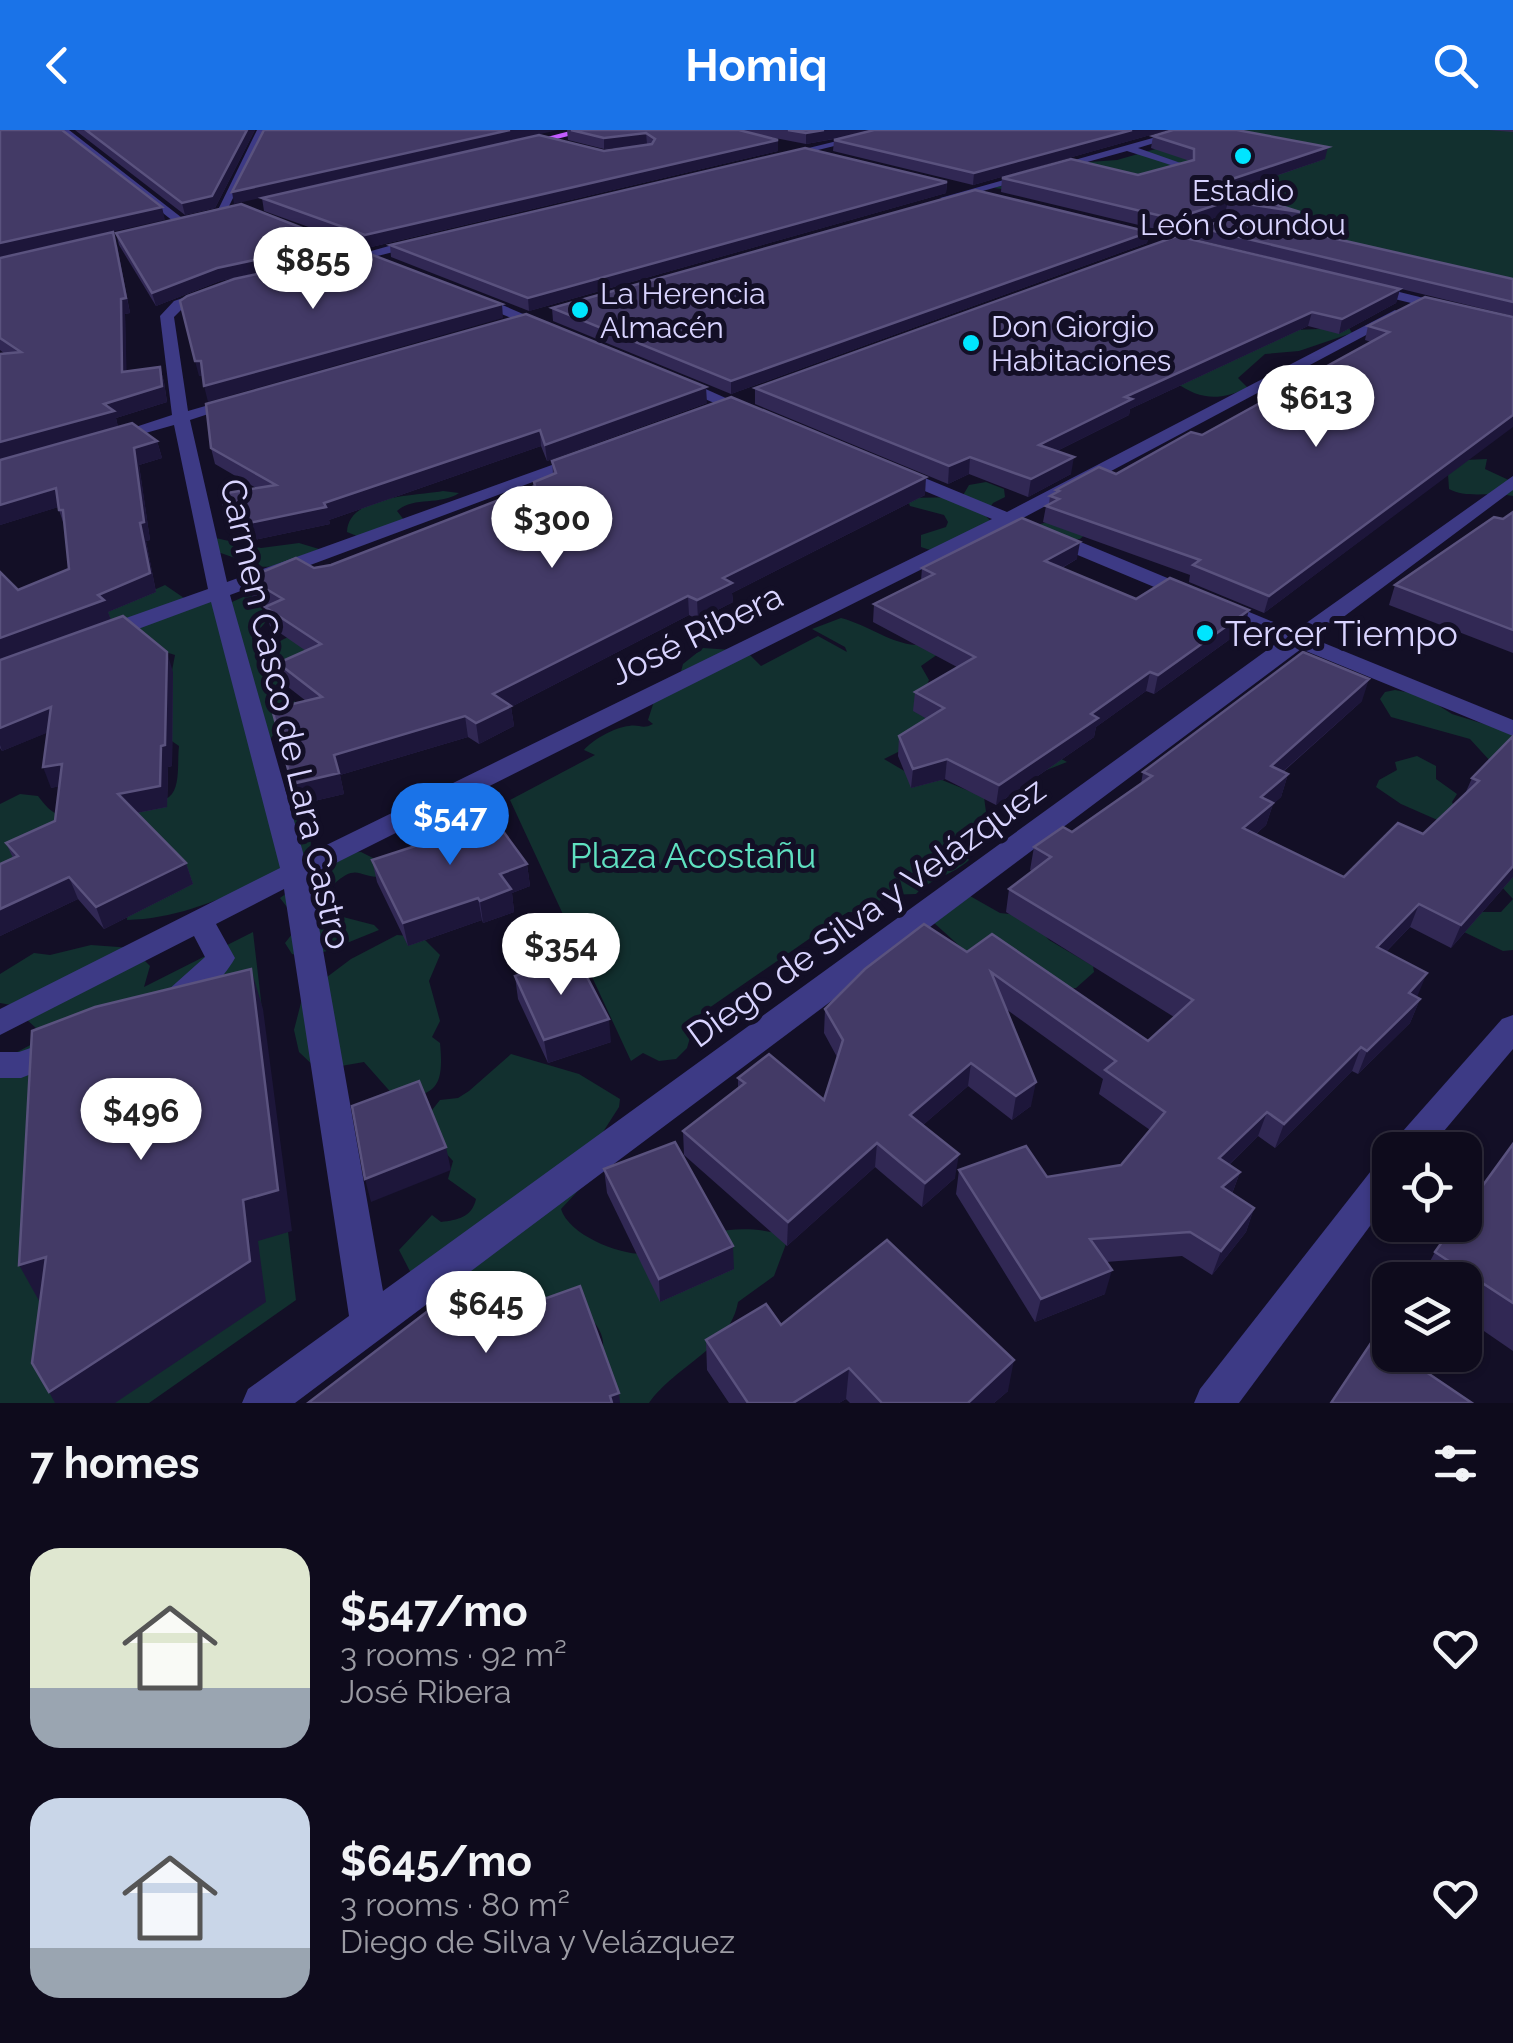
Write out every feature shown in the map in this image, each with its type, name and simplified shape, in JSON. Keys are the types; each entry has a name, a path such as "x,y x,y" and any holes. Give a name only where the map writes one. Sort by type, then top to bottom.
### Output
{"main road":[{"path":"505,149 587,130"},
{"path":"165,226 225,213"}],"street":[{"path":"63,130 182,222"},
{"path":"225,213 262,130"},
{"path":"768,160 895,130"},
{"path":"934,202 1185,131"},
{"path":"542,140 571,148"},
{"path":"770,142 842,160"},
{"path":"1127,148 1187,167 1156,177"},
{"path":"1066,165 1098,173"},
{"path":"934,182 1008,200"},
{"path":"1138,255 1225,222 1251,224"},
{"path":"1156,237 1194,246"},
{"path":"328,264 435,238"},
{"path":"332,242 403,269"},
{"path":"1345,283 1513,324"},
{"name":"Carmen Casco de Lara Castro","path":"232,287 179,304 167,316 181,418 220,591 295,872 369,1322"},
{"path":"456,290 537,317 562,334"},
{"name":"José Ribera","path":"0,1024 295,872 1007,519 1420,301"},
{"path":"491,330 537,317"},
{"path":"664,376 724,409 769,420"},
{"path":"90,444 254,397"},
{"path":"724,409 751,398"},
{"path":"92,638 604,452"},
{"path":"877,465 1513,729"},
{"name":"Diego de Silva y Velázquez","path":"262,1403 1513,482"},
{"path":"140,1012 174,999 208,974 220,958 200,921"},
{"path":"1423,1132 1513,1027"},
{"path":"0,1065 21,1065 90,1035"},
{"path":"1214,1403 1372,1196"}],"green space":[{"path":"1222,130 1513,130 1513,283 1213,215 994,188 1075,163 1117,160"},
{"path":"1349,328 1352,333 1299,351 1265,354 1238,378 1248,388 1238,392 1219,397 1201,395 1175,382 1292,330"},
{"path":"1487,459 1485,469 1513,482 1513,496 1464,494 1449,489 1448,474 1465,460"},
{"path":"986,482 1004,489 1005,497 993,503 985,515 998,529 1056,520 1089,531 1080,539 939,553 921,547 921,535 946,527 948,522 944,515 910,506 907,498 962,497 969,485"},
{"path":"443,491 459,493 403,506 397,511 404,520 357,536 347,532 350,520 371,504"},
{"path":"211,537 261,548 299,543 319,549 265,567 212,550"},
{"path":"165,585 184,598 232,602 250,594 269,618 252,638 253,646 270,647 294,635 317,632 285,691 285,697 298,703 296,719 277,729 265,747 275,799 307,828 309,856 221,899 151,918 127,920 128,905 173,849 151,829 0,883 0,804 20,794 38,796 54,813 70,816 149,804 173,793 179,746 160,733 175,655 159,650 17,661 31,645"},
{"name":"Plaza Acostañu","path":"841,618 898,641 935,644 938,654 921,666 929,680 926,687 1067,762 1039,773 902,750 884,759 918,779 937,778 984,797 986,812 981,816 985,818 958,841 969,860 916,894 885,895 869,913 848,912 696,1017 687,1048 676,1059 659,1061 643,1053 631,1061 510,800 595,755 584,750 604,735 623,727 653,724 648,720 655,698 679,679 683,664 703,648 746,651 761,666 818,636 847,652 845,647 812,629"},
{"path":"1385,692 1422,695 1452,714 1513,733 1513,768 1492,763 1470,739 1391,717 1380,699"},
{"path":"1417,756 1436,766 1436,779 1457,794 1452,802 1456,810 1513,827 1513,899 1442,822 1401,804 1376,787 1379,780 1397,770 1395,762"},
{"path":"361,852 375,859 379,877 347,874 333,885 332,897 343,917 374,925 379,930 327,951 302,957 292,954 285,943 300,924 280,898 342,853"},
{"path":"970,896 1000,913 1027,916 1049,940 1093,966 1094,972 1076,988 1051,988 963,962 964,950 933,922"},
{"path":"1513,899 1513,950 1503,951 1464,932 1456,912 1501,912"},
{"path":"253,932 296,1300 149,1403 0,1403 0,1061 59,1030 38,1030 11,1005 0,1003 0,974 34,953 50,955 91,945 132,948 150,966 144,987"},
{"path":"397,935 422,937 440,955 429,981 440,1021 432,1037 440,1043 441,1069 435,1086 409,1097 395,1097 364,1062 318,1070 299,1052 294,1030 303,995 351,959"},
{"path":"511,1054 579,1074 620,1099 594,1146 589,1179 561,1209 584,1235 609,1247 645,1254 739,1229 780,1234 786,1244 774,1276 738,1302 725,1332 649,1403 562,1403 590,1374 603,1349 596,1325 564,1296 497,1311 479,1299 430,1310 399,1250 432,1215 441,1222 453,1220 468,1214 474,1205 476,1199 448,1179 453,1161 429,1135 428,1115 440,1100 458,1098 469,1091"}],"building":[{"path":"0,130 62,130 162,207 0,243"},
{"path":"86,130 247,130 212,196 182,203"},
{"path":"264,130 510,130 232,192"},
{"path":"571,130 739,130 778,140 365,235 262,198 539,135 604,151 652,144 655,139 646,133 604,138"},
{"path":"874,130 1132,130 974,173 834,140"},
{"path":"1173,130 1237,130 1328,147 1214,185 1300,212 1228,201 1174,219 1002,178 1071,159 1138,175 1194,160 1194,149 1153,136"},
{"path":"805,148 947,182 528,298 390,245"},
{"path":"975,190 1149,232 731,381 552,308"},
{"path":"241,204 338,242 217,268 152,293 116,233"},
{"path":"1229,218 1253,220 1513,279 1513,302 1201,228"},
{"path":"113,232 126,298 121,299 122,372 160,367 162,386 104,404 114,411 0,442 0,354 21,352 0,338 0,258"},
{"path":"1177,236 1400,289 1342,319 1312,312 1125,397 1132,399 1039,445 1074,457 1031,479 970,457 949,466 755,388"},
{"path":"362,251 502,304 204,386 201,361 195,361 180,301 234,279"},
{"path":"1425,297 1513,317 1513,415 1269,596 1193,565 1200,560 1046,506 1059,499 1050,496 1059,491 1056,490 1099,467 1116,474 1191,432 1202,435 1389,332 1368,326"},
{"path":"526,314 706,387 545,445 540,430 324,503 326,507 230,527 221,494 276,485 211,448 206,404"},
{"path":"731,397 926,477 723,578 732,583 697,600 688,596 493,694 511,706 476,723 465,716 334,755 339,773 292,784 272,709 322,697 278,663 321,644 265,607 283,599 248,578 296,558 314,568 331,565 535,486 534,482 556,473 552,461"},
{"path":"132,423 157,441 134,448 144,522 140,523 150,573 98,595 104,600 0,638 0,572 18,590 69,569 63,510 59,510 56,488 0,505 0,460"},
{"path":"1513,512 1513,630 1395,585 1494,517 1503,519"},
{"path":"1022,518 1080,542 1045,561 1136,599 1170,578 1249,610 1158,675 1150,672 1091,714 1098,718 999,785 947,759 913,769 899,736 944,708 915,692 975,657 874,604 934,574 922,568"},
{"path":"123,616 167,652 165,745 161,746 160,786 118,794 186,863 96,907 69,877 0,909 0,864 18,856 6,843 55,821 62,764 43,767 51,707 0,728 0,660"},
{"path":"1303,652 1369,679 1271,766 1288,774 1261,797 1273,803 1243,828 1344,877 1398,823 1423,834 1479,781 1472,778 1513,736 1513,866 1461,925 1419,904 1377,947 1427,973 1409,993 1420,999 1367,1051 1361,1047 1284,1124 1267,1112 1219,1158 1240,1172 1222,1187 1254,1208 1221,1251 1190,1232 1090,1239 1112,1270 1041,1299 959,1170 1026,1146 1047,1177 1121,1165 1165,1112 1105,1070 1116,1061 991,972 1036,1082 1016,1096 971,1063 910,1115 959,1154 925,1183 877,1143 788,1222 683,1131 745,1083 738,1078 769,1054 824,1100 843,1040 825,1009 865,969 924,924 967,952 992,934 1148,1041 1193,1000 1009,889 1051,857 1034,847 1063,827 1072,832 1152,776 1143,772"},
{"path":"489,812 527,864 500,874 511,889 403,923 372,860 440,838 435,830"},
{"path":"576,956 609,1019 544,1040 515,976"},
{"path":"251,969 278,1190 243,1200 250,1261 49,1392 32,1363 46,1257 19,1265 32,1031 95,1007"},
{"path":"419,1081 446,1147 365,1179 352,1106"},
{"path":"675,1142 733,1246 659,1279 604,1169"},
{"path":"1513,1144 1513,1303 1482,1283 1482,1262 1450,1262 1435,1252 1442,1242 1482,1242 1482,1187"},
{"path":"887,1240 1014,1360 968,1403 882,1403 849,1368 793,1403 748,1403 706,1340 766,1304 781,1325"},
{"path":"481,1279 494,1317 580,1286 619,1393 610,1396 612,1403 308,1403 437,1304 435,1297"},
{"path":"1372,1342 1372,1372 1426,1372 1472,1403 1331,1403"}],"place":[{"name":"Estadio León Coundou","path":"1243,156"},
{"name":"La Herencia Almacén","path":"580,310"},
{"name":"Don Giorgio Habitaciones","path":"971,343"},
{"name":"Tercer Tiempo","path":"1205,633"}]}
